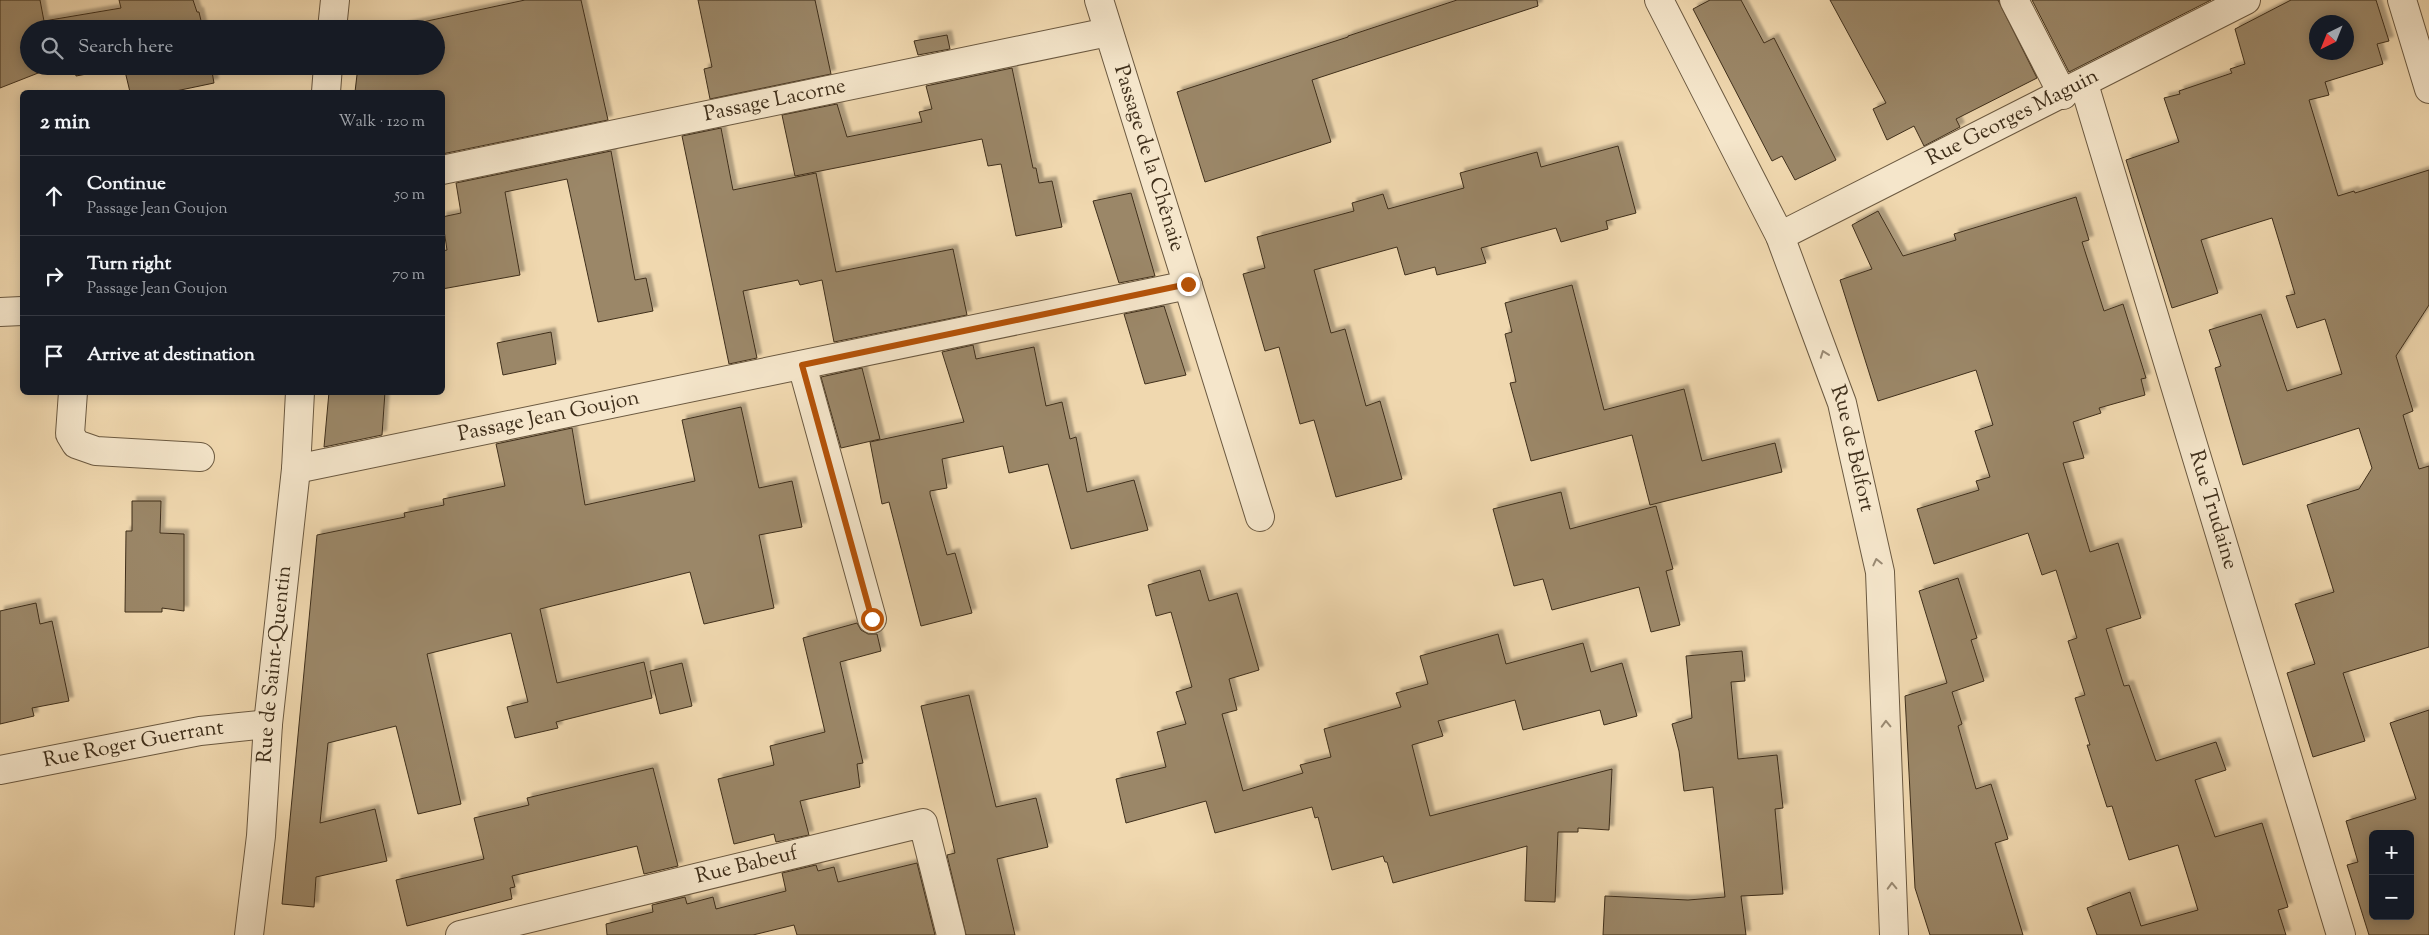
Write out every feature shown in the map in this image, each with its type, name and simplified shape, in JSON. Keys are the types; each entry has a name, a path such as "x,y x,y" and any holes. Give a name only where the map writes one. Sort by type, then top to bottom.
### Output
{"street":[{"path":"333,20 335,0"},
{"name":"Passage de la Chênaie","path":"1099,0 1260,517"},
{"name":"Rue de Belfort","path":"1659,0 1780,236 1842,403 1880,572 1894,935"},
{"name":"Rue Trudaine","path":"2014,0 2073,89 2341,935"},
{"name":"Rue Georges Maguin","path":"1780,236 2246,0"},
{"path":"2402,0 2429,88"},
{"name":"Passage Lacorne","path":"445,169 1108,32"},
{"path":"326,90 327,75"},
{"name":"Passage Jean Goujon","path":"296,469 1188,284"},
{"path":"0,312 20,311"},
{"path":"802,365 872,619"},
{"path":"73,395 70,434 76,444 96,451 200,457"},
{"name":"Rue de Saint-Quentin","path":"249,935 261,836 268,724 296,469 300,395"},
{"name":"Rue Roger Guerrant","path":"0,770 200,731 268,724"},
{"name":"Rue Babeuf","path":"460,935 923,823 950,935"}],"building":[{"path":"0,0 40,0 44,20 20,20 20,75 33,75 0,88"},
{"path":"119,0 193,0 197,12 199,12 201,20 50,20 121,8"},
{"path":"525,0 581,0 608,120 445,153 445,90 355,90 357,75 445,75 445,20 432,20"},
{"path":"698,0 815,0 831,74 710,99 704,69 712,67"},
{"path":"1457,0 1537,0 1538,6 1312,80 1331,142 1205,182 1177,92"},
{"path":"1710,0 1741,0 1764,43 1774,38 1836,160 1795,180 1782,156 1772,161 1693,9"},
{"path":"1830,0 1998,0 2037,78 1956,119 1960,127 1924,146 1914,126 1887,140 1873,109 1886,103"},
{"path":"2032,0 2211,0 2069,72"},
{"path":"2291,0 2376,0 2389,41 2377,44 2383,64 2325,82 2329,95 2309,100 2338,196 2354,191 2355,193 2429,170 2429,305 2396,356 2413,411 2403,415 2419,469 2429,466 2429,647 2343,673 2365,741 2313,757 2287,673 2315,664 2295,604 2334,592 2307,505 2359,489 2372,468 2359,428 2243,465 2215,368 2221,366 2209,330 2261,314 2287,391 2342,374 2325,319 2297,328 2286,296 2295,294 2272,218 2201,240 2218,293 2172,308 2126,160 2179,142 2164,98 2180,94 2179,91 2232,73 2230,69 2245,64 2235,29"},
{"path":"947,35 950,49 918,55 914,41"},
{"path":"1012,68 1033,168 1036,168 1039,183 1052,181 1062,227 1016,236 1001,164 988,166 982,139 795,176 782,115 837,104 847,137 922,122 919,112 932,109 926,86"},
{"path":"126,75 213,75 214,83 181,90 130,90"},
{"path":"721,128 733,190 816,173 836,272 953,249 967,315 834,342 822,280 800,285 798,280 743,291 757,358 729,364 682,136"},
{"path":"1618,146 1636,213 1606,221 1608,229 1561,242 1556,228 1481,248 1486,263 1437,275 1435,267 1405,275 1397,247 1314,270 1331,333 1345,329 1366,406 1380,401 1402,479 1336,497 1314,420 1300,424 1279,347 1265,351 1243,274 1265,268 1257,237 1354,211 1352,203 1383,194 1388,209 1464,188 1460,173 1537,152 1541,167"},
{"path":"611,151 635,280 646,278 653,311 598,322 567,179 505,192 520,275 445,288 445,250 447,250 445,216 461,213 456,183"},
{"path":"1131,193 1155,276 1119,283 1093,201"},
{"path":"2076,197 2089,240 2082,242 2104,311 2123,304 2146,378 2141,379 2145,395 2099,408 2101,413 2073,422 2084,458 2063,463 2090,552 2118,543 2141,618 2106,629 2124,686 2129,685 2156,761 2216,742 2226,770 2195,780 2215,837 2262,823 2288,907 2278,910 2286,935 2097,935 2087,908 2130,892 2141,926 2198,910 2178,845 2129,860 2112,806 2107,807 2087,745 2090,745 2075,698 2085,695 2068,641 2077,638 2056,570 2042,575 2028,533 1934,564 1917,509 1979,490 1976,481 1990,477 1975,431 1993,425 1976,370 1878,401 1840,280 1872,269 1852,225 1878,211 1903,256 1956,240 1954,234"},
{"path":"1572,285 1604,410 1684,389 1702,461 1775,443 1782,472 1650,505 1632,435 1531,461 1510,383 1516,382 1505,334 1512,332 1505,303"},
{"path":"1164,306 1186,375 1145,384 1124,314"},
{"path":"551,332 556,364 503,375 497,343"},
{"path":"973,345 976,359 1034,347 1046,406 1062,402 1070,439 1076,437 1087,492 1134,480 1148,530 1071,549 1048,464 1009,473 1003,446 942,459 947,488 930,491 930,494 947,555 955,553 972,613 921,626 889,502 882,504 870,442 964,422 942,352"},
{"path":"862,368 880,439 841,448 821,377"},
{"path":"329,395 385,395 382,435 324,447"},
{"path":"741,407 759,488 792,481 802,527 759,535 774,608 704,624 690,572 540,609 557,683 644,662 652,698 556,722 558,728 515,738 507,707 528,702 511,633 427,654 461,804 418,814 396,726 328,743 320,823 375,809 387,861 316,877 314,907 282,904 317,535 405,517 404,513 444,505 443,499 505,486 496,444 572,428 585,505 695,481 682,420"},
{"path":"1561,492 1570,529 1656,506 1673,569 1666,571 1680,625 1651,632 1639,587 1552,610 1543,579 1514,586 1493,509"},
{"path":"132,501 161,501 160,533 184,534 184,611 162,608 162,612 125,612 126,531 132,531"},
{"path":"1200,570 1209,601 1237,593 1259,670 1229,679 1237,710 1222,714 1243,791 1303,773 1300,765 1331,757 1324,729 1401,707 1396,693 1428,684 1420,656 1498,634 1506,664 1583,643 1591,672 1622,663 1637,716 1604,725 1600,710 1523,730 1515,700 1438,721 1443,736 1412,745 1430,816 1612,769 1609,830 1578,828 1578,832 1558,832 1555,902 1525,901 1527,846 1393,883 1387,862 1385,862 1383,856 1332,870 1318,817 1315,818 1312,807 1215,833 1206,801 1126,823 1116,779 1166,767 1157,732 1186,724 1176,692 1192,687 1171,612 1156,616 1148,585"},
{"path":"1958,578 1977,638 1971,640 1984,681 1952,692 1962,724 1958,726 1976,789 1991,784 2008,839 1995,843 2023,935 1930,935 1915,888 1905,696 1947,683 1919,591"},
{"path":"36,603 40,624 52,621 69,701 32,708 34,716 0,724 0,611"},
{"path":"857,623 861,630 868,634 877,634 881,651 840,662 863,763 857,764 860,787 800,801 809,835 776,842 774,834 734,844 718,779 774,765 770,746 825,732 803,638"},
{"path":"1742,651 1745,681 1731,682 1738,759 1777,755 1783,808 1775,809 1783,894 1741,896 1746,935 1603,935 1605,896 1688,900 1725,897 1713,787 1684,791 1679,751 1672,724 1692,718 1686,656"},
{"path":"682,663 692,706 660,714 650,671"},
{"path":"969,695 996,807 1036,798 1048,847 997,859 1015,935 966,935 947,855 955,853 921,706"},
{"path":"2429,710 2429,935 2369,935 2347,865 2358,862 2346,821 2416,799 2390,723"},
{"path":"653,768 678,866 644,874 637,846 512,876 515,887 510,888 512,899 407,926 396,880 484,859 474,818 529,805 527,798"},
{"path":"917,863 935,935 797,935 794,925 753,935 607,935 606,924 653,912 652,905 685,897 687,904 713,897 716,909 786,891 782,873 816,865 818,871 834,867 838,882"}],"route":[{"path":"872,619 802,365 1188,284"}]}
